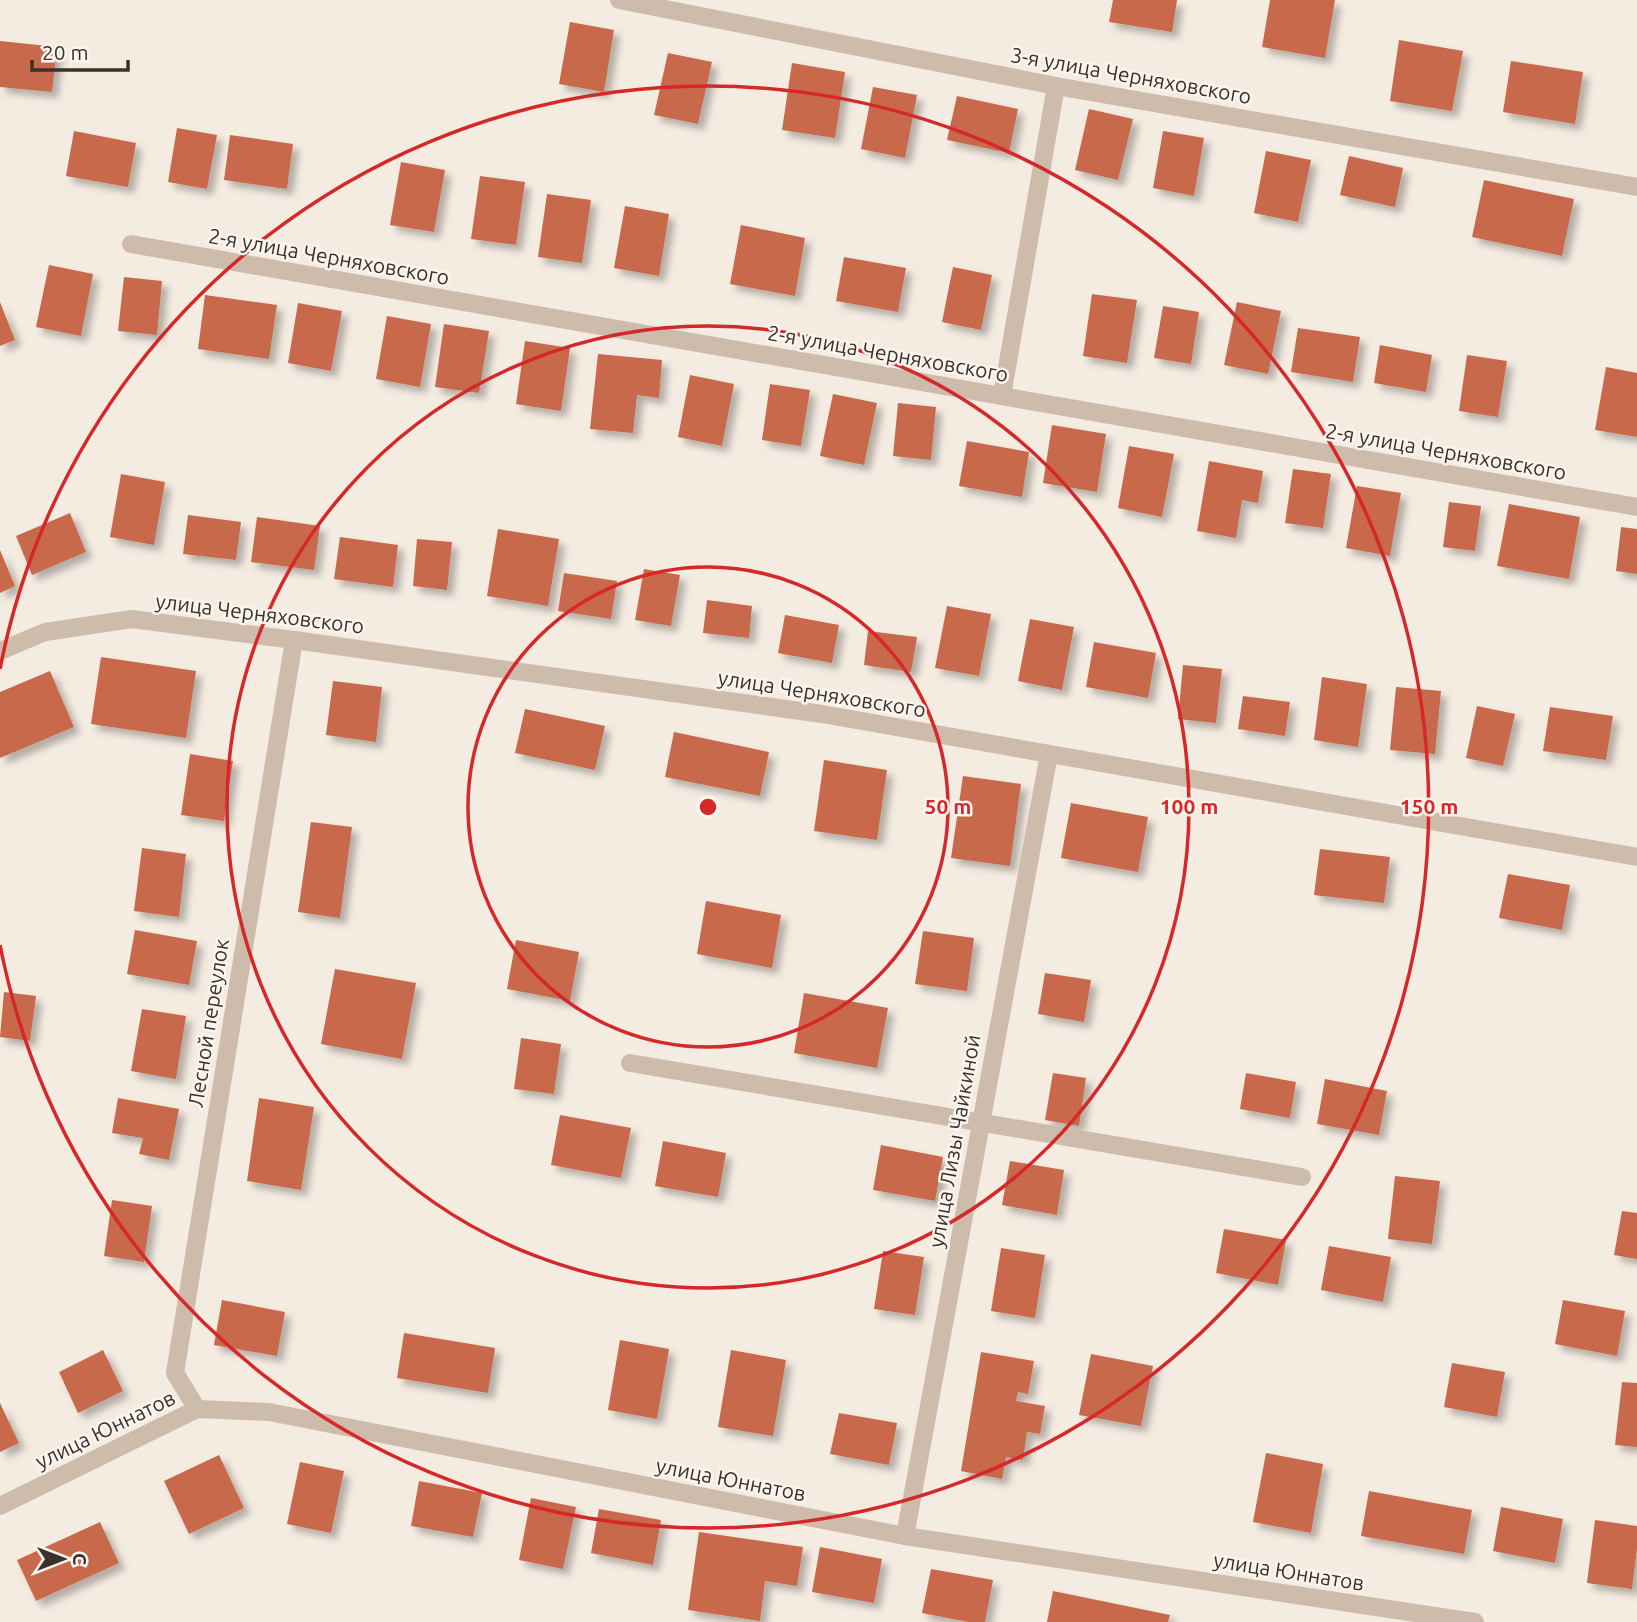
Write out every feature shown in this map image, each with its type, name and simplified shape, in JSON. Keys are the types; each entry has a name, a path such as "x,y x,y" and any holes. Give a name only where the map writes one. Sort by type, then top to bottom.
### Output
{"street":[{"name":"3-я улица Черняховского","path":"619,0 1056,86 1637,187"},
{"path":"1002,396 1056,86"},
{"name":"2-я улица Черняховского","path":"131,244 1637,507"},
{"name":"улица Черняховского","path":"0,651 45,632 132,619 822,714 1637,857"},
{"name":"Лесной переулок","path":"197,1409 175,1373 294,640"},
{"name":"улица Лизы Чайкиной","path":"905,1536 1049,754"},
{"path":"630,1063 1302,1177"},
{"name":"улица Юннатов","path":"0,1506 197,1409 269,1412 905,1536 1475,1622"}],"building":[{"path":"1113,0 1177,0 1172,32 1109,22"},
{"path":"1270,0 1335,0 1325,58 1262,47"},
{"path":"570,22 614,30 604,92 559,84"},
{"path":"1399,40 1463,51 1452,111 1390,101"},
{"path":"0,41 57,47 52,92 0,87"},
{"path":"668,53 712,62 698,124 654,115"},
{"path":"1511,61 1583,72 1575,124 1503,112"},
{"path":"792,63 845,72 835,138 782,130"},
{"path":"873,87 917,95 905,158 861,149"},
{"path":"957,96 1018,109 1009,153 947,140"},
{"path":"1089,109 1133,119 1118,180 1075,170"},
{"path":"177,128 217,135 207,189 168,182"},
{"path":"74,131 136,143 128,187 66,176"},
{"path":"1163,131 1204,138 1194,196 1153,188"},
{"path":"230,135 293,144 287,189 224,180"},
{"path":"1266,151 1311,160 1298,222 1254,213"},
{"path":"1349,156 1403,168 1395,207 1340,195"},
{"path":"401,162 445,170 434,232 390,225"},
{"path":"480,176 525,182 516,245 471,239"},
{"path":"1484,180 1574,199 1562,256 1472,237"},
{"path":"547,194 591,200 582,263 538,257"},
{"path":"625,206 669,214 659,276 614,268"},
{"path":"741,225 805,238 795,296 730,284"},
{"path":"844,257 906,268 898,312 836,301"},
{"path":"49,265 93,274 81,336 36,327"},
{"path":"953,267 992,275 981,330 942,322"},
{"path":"124,277 162,281 157,335 118,331"},
{"path":"1092,294 1137,300 1127,363 1083,356"},
{"path":"205,295 277,305 269,359 198,349"},
{"path":"0,302 15,340 0,346"},
{"path":"1237,302 1281,311 1268,374 1224,365"},
{"path":"298,303 342,311 331,371 288,363"},
{"path":"1163,306 1199,312 1191,364 1154,358"},
{"path":"387,316 431,324 420,387 376,379"},
{"path":"444,324 489,331 479,393 435,387"},
{"path":"1298,328 1360,337 1353,382 1291,372"},
{"path":"525,341 570,348 561,411 516,404"},
{"path":"1380,345 1432,355 1426,392 1374,383"},
{"path":"598,354 662,360 659,398 637,395 633,433 590,429"},
{"path":"1467,355 1507,361 1498,417 1459,411"},
{"path":"1606,367 1637,373 1637,437 1595,430"},
{"path":"690,375 734,384 722,446 678,437"},
{"path":"770,384 810,390 801,446 762,440"},
{"path":"833,394 877,403 864,465 820,456"},
{"path":"898,403 936,407 931,460 893,456"},
{"path":"1052,425 1106,434 1097,492 1043,483"},
{"path":"967,441 1029,452 1022,497 959,486"},
{"path":"1129,446 1174,454 1162,517 1118,508"},
{"path":"1209,461 1263,471 1258,503 1242,500 1236,538 1197,531"},
{"path":"1293,469 1331,474 1323,528 1285,523"},
{"path":"121,474 165,482 154,545 110,537"},
{"path":"1357,486 1401,493 1390,556 1346,548"},
{"path":"1449,502 1481,506 1475,551 1443,547"},
{"path":"1509,504 1580,517 1569,579 1497,566"},
{"path":"70,513 86,552 32,575 16,536"},
{"path":"188,515 241,522 236,560 183,554"},
{"path":"257,517 320,526 314,570 251,562"},
{"path":"1621,527 1637,529 1637,574 1616,571"},
{"path":"498,529 559,539 548,606 487,596"},
{"path":"340,537 398,545 393,587 334,579"},
{"path":"417,539 452,542 447,590 413,586"},
{"path":"0,550 15,586 0,593"},
{"path":"644,569 680,575 671,626 635,620"},
{"path":"564,573 617,581 611,619 558,611"},
{"path":"707,600 752,606 749,638 703,633"},
{"path":"947,606 991,614 979,676 935,668"},
{"path":"785,615 839,625 832,663 778,653"},
{"path":"1030,619 1074,627 1062,690 1018,681"},
{"path":"868,631 917,637 911,672 864,665"},
{"path":"1094,642 1156,653 1148,698 1086,687"},
{"path":"101,657 196,671 186,738 91,724"},
{"path":"1183,665 1222,669 1216,723 1178,719"},
{"path":"50,671 74,727 0,758 0,692"},
{"path":"1322,677 1367,684 1358,747 1314,740"},
{"path":"333,681 382,687 376,742 326,735"},
{"path":"1396,687 1441,691 1435,754 1390,750"},
{"path":"1243,696 1290,702 1285,736 1238,729"},
{"path":"1477,706 1515,714 1503,766 1466,758"},
{"path":"1550,707 1613,716 1606,760 1543,751"},
{"path":"525,709 605,726 595,770 515,753"},
{"path":"674,732 769,752 760,796 665,777"},
{"path":"190,754 233,761 224,821 181,815"},
{"path":"824,760 887,770 877,840 814,831"},
{"path":"963,776 1021,784 1010,866 951,858"},
{"path":"1071,803 1148,817 1138,872 1061,858"},
{"path":"311,822 352,827 340,918 298,912"},
{"path":"142,848 186,854 179,917 134,911"},
{"path":"1320,849 1390,857 1384,903 1314,895"},
{"path":"1508,874 1570,885 1562,930 1499,918"},
{"path":"706,901 781,915 772,968 697,954"},
{"path":"135,930 197,941 189,985 127,974"},
{"path":"923,931 974,938 967,991 915,984"},
{"path":"516,940 579,952 570,1001 507,989"},
{"path":"335,969 416,983 402,1059 321,1044"},
{"path":"1045,973 1091,980 1084,1022 1038,1014"},
{"path":"4,992 36,996 30,1041 0,1037"},
{"path":"804,993 888,1008 877,1068 794,1053"},
{"path":"142,1009 186,1016 176,1079 131,1071"},
{"path":"521,1038 561,1044 554,1094 514,1089"},
{"path":"1053,1073 1086,1078 1079,1126 1045,1120"},
{"path":"1246,1073 1296,1082 1290,1118 1240,1109"},
{"path":"1325,1079 1387,1091 1379,1135 1317,1124"},
{"path":"118,1098 179,1109 169,1160 139,1154 143,1138 112,1133"},
{"path":"259,1098 314,1107 301,1190 247,1181"},
{"path":"560,1115 631,1128 621,1178 551,1165"},
{"path":"663,1141 726,1153 718,1197 655,1186"},
{"path":"881,1145 943,1157 935,1201 873,1190"},
{"path":"1010,1161 1064,1170 1057,1215 1002,1205"},
{"path":"1395,1176 1440,1181 1432,1244 1388,1239"},
{"path":"112,1200 152,1206 144,1262 104,1256"},
{"path":"1622,1211 1637,1213 1637,1259 1614,1255"},
{"path":"1224,1229 1286,1240 1278,1285 1216,1273"},
{"path":"1329,1246 1391,1257 1383,1302 1321,1290"},
{"path":"1001,1248 1045,1255 1035,1318 991,1311"},
{"path":"883,1251 924,1257 915,1315 874,1309"},
{"path":"222,1300 285,1312 277,1356 214,1345"},
{"path":"1563,1300 1625,1311 1617,1356 1555,1344"},
{"path":"404,1333 495,1348 488,1393 397,1378"},
{"path":"620,1340 669,1349 657,1419 608,1410"},
{"path":"103,1350 123,1391 78,1413 59,1372"},
{"path":"731,1350 786,1360 773,1436 718,1427"},
{"path":"981,1352 1034,1361 1028,1394 1018,1392 1016,1401 1045,1406 1040,1434 1027,1432 1023,1460 1006,1457 1002,1479 961,1471"},
{"path":"1091,1354 1153,1366 1141,1426 1079,1415"},
{"path":"1452,1363 1505,1372 1497,1417 1444,1407"},
{"path":"1622,1382 1637,1383 1637,1447 1615,1445"},
{"path":"0,1403 19,1443 0,1452"},
{"path":"839,1413 897,1423 889,1465 830,1454"},
{"path":"1266,1453 1323,1464 1311,1533 1253,1522"},
{"path":"219,1455 244,1508 189,1534 164,1481"},
{"path":"300,1462 344,1471 331,1533 287,1524"},
{"path":"419,1481 482,1493 473,1537 411,1526"},
{"path":"1369,1491 1472,1510 1464,1554 1361,1536"},
{"path":"531,1498 576,1507 563,1569 519,1560"},
{"path":"1501,1507 1563,1519 1555,1563 1493,1551"},
{"path":"599,1509 661,1520 653,1565 591,1553"},
{"path":"1595,1520 1637,1526 1632,1589 1587,1583"},
{"path":"100,1522 119,1563 36,1601 17,1560"},
{"path":"699,1532 803,1547 797,1586 765,1581 760,1621 688,1610"},
{"path":"820,1547 882,1559 874,1603 812,1592"},
{"path":"931,1569 993,1580 985,1622 969,1622 922,1613"},
{"path":"1053,1591 1170,1615 1168,1622 1047,1622"}]}
